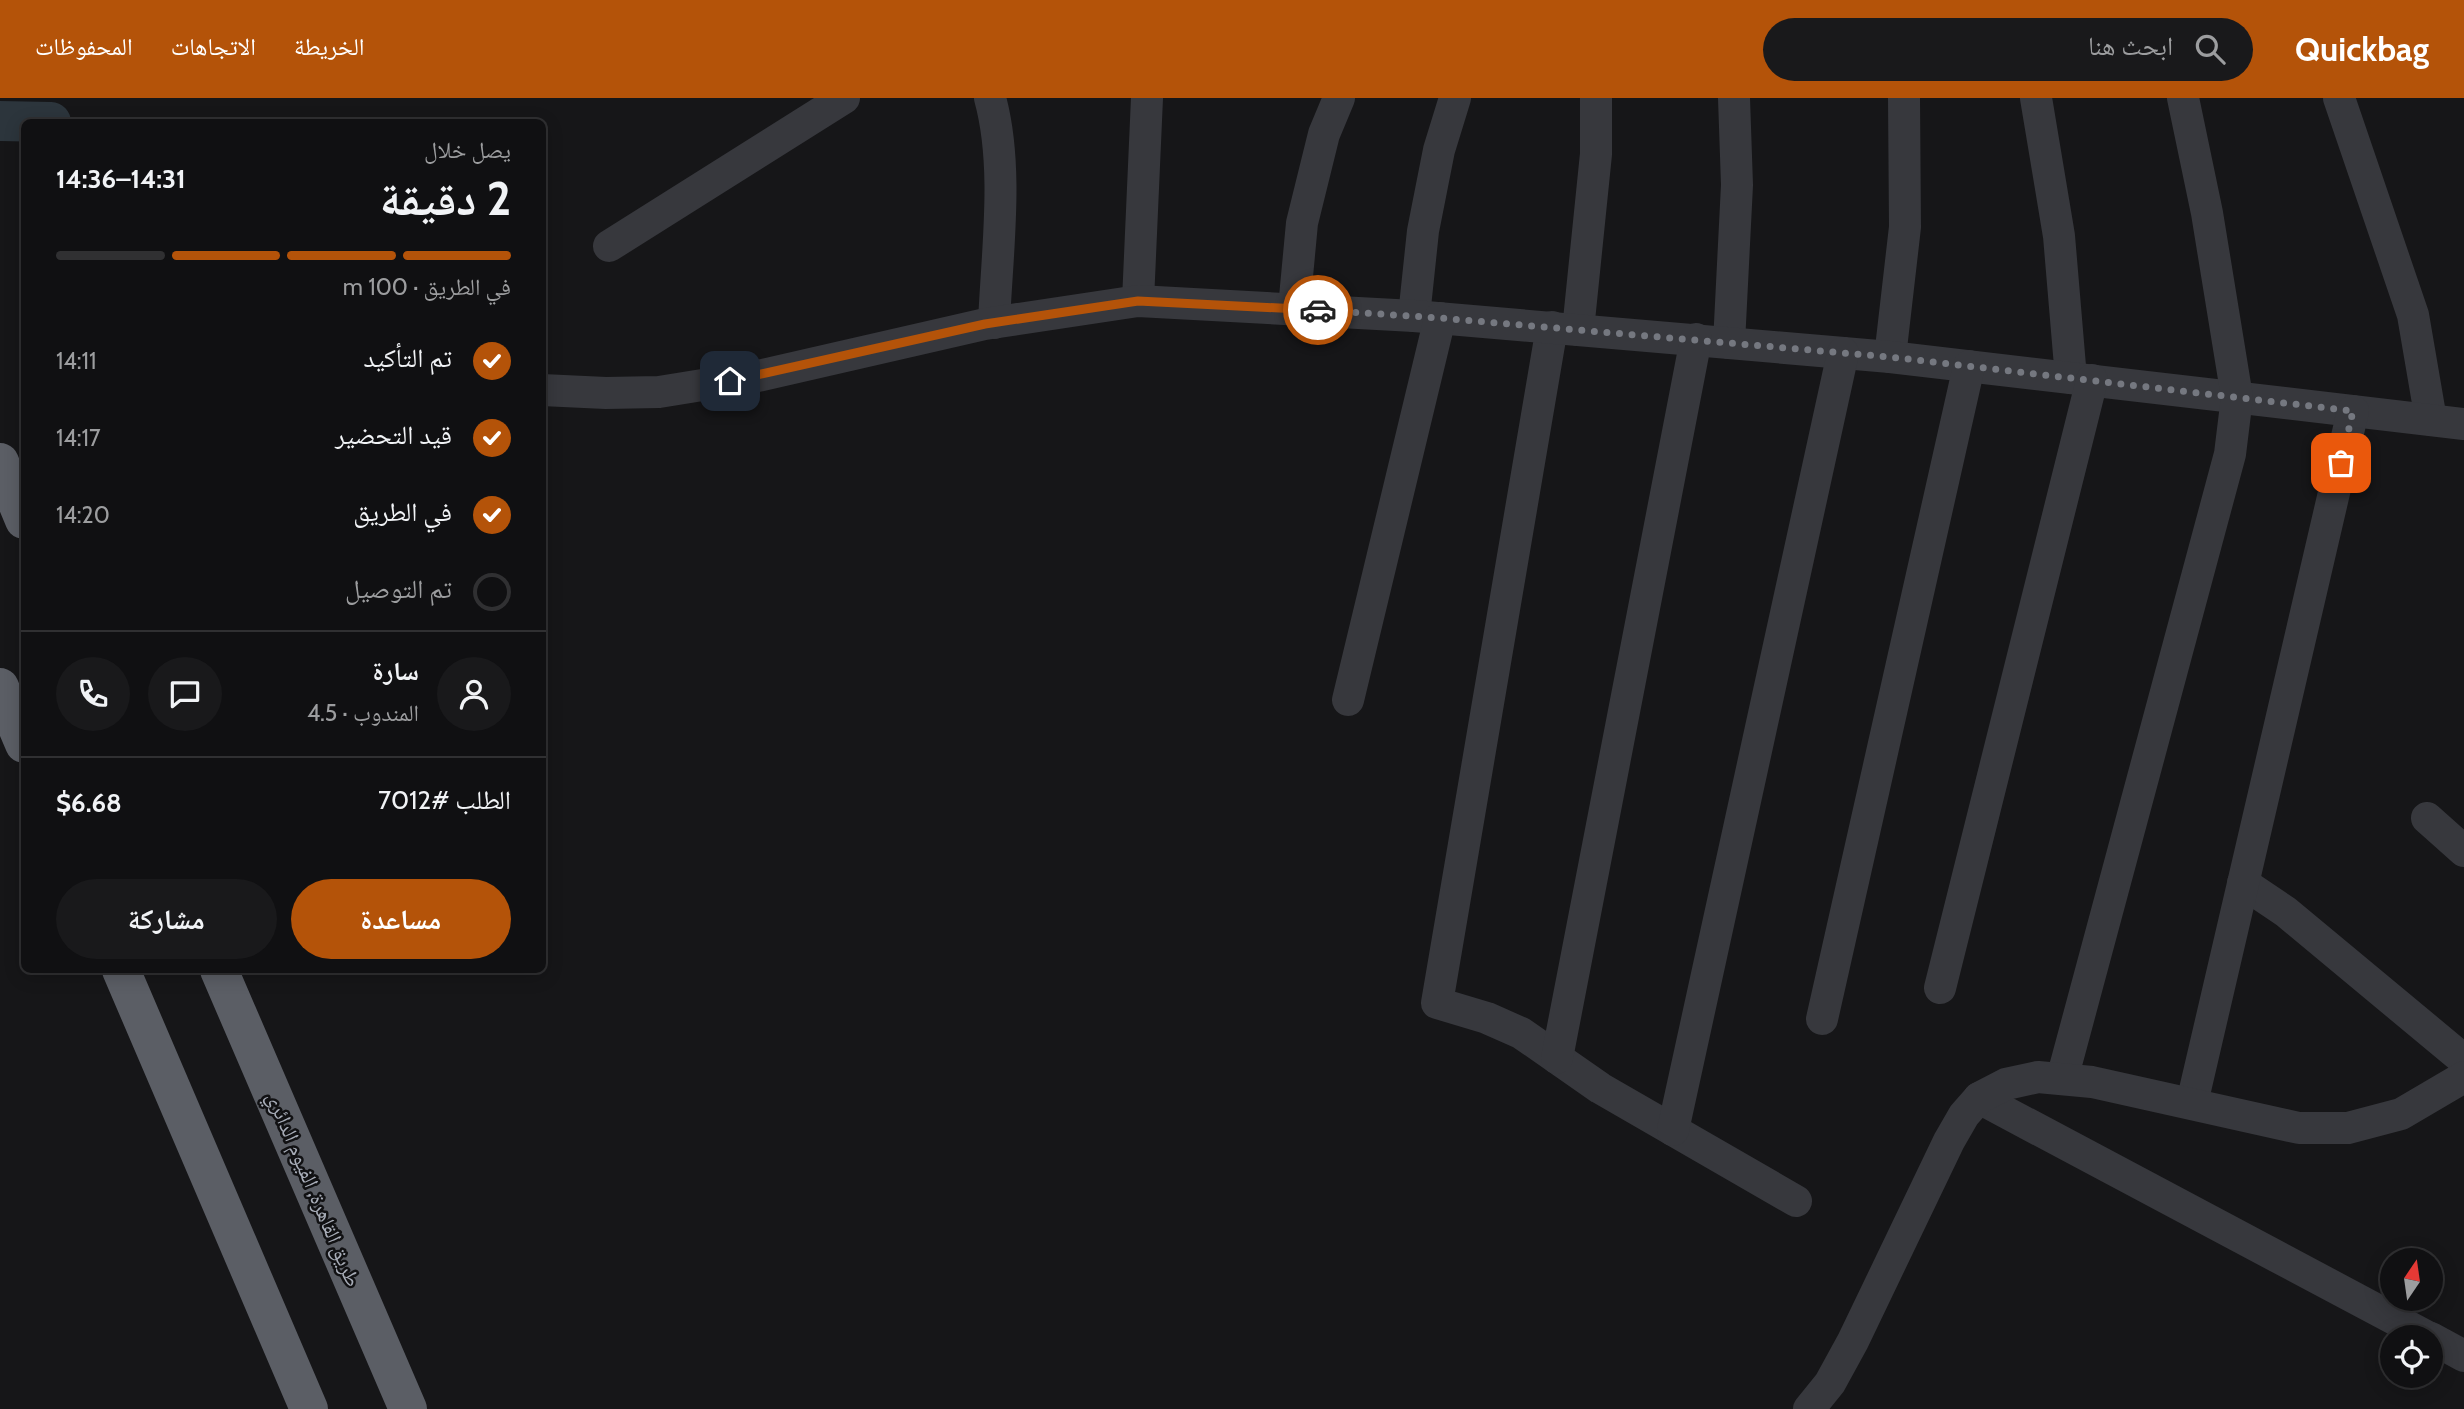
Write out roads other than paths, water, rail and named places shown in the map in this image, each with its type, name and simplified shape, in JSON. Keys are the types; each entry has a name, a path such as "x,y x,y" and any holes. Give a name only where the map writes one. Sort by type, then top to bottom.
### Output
{"highway":[{"path":"0,687 21,737"},
{"path":"122,973 309,1409"},
{"name":"طريق القاهرة, الفيوم الدائري","path":"220,973 408,1409"}],"street":[{"path":"609,246 844,98"},
{"path":"990,98 995,117 1000,181 993,323"},
{"path":"1138,301 1147,98"},
{"path":"1294,309 1302,223 1324,134 1339,98"},
{"path":"1348,700 1427,317 1423,230 1439,149 1455,98"},
{"path":"1596,98 1596,154 1437,1003 1521,1033 1600,1088 1796,1201"},
{"path":"1729,343 1737,185 1734,98"},
{"path":"1890,357 1905,227 1904,98"},
{"path":"1940,988 2082,379 2036,98"},
{"path":"2062,1079 2217,512 2230,454 2237,397 2207,213 2183,98"},
{"path":"2339,98 2413,315 2431,420"},
{"path":"546,390 606,393 670,391 758,376 993,323 1138,301 1427,317 1843,352 2464,424"},
{"path":"1557,1058 1696,339"},
{"path":"1673,1130 1843,352"},
{"path":"1822,1019 1969,366"},
{"path":"2192,1103 2353,411"},
{"path":"2427,818 2464,850"},
{"path":"2243,883 2286,912 2464,1060"},
{"path":"1809,1409 1830,1383 1853,1341 1964,1115 1979,1098 2006,1084 2038,1077 2062,1079 2192,1103 2299,1128 2348,1128 2402,1114 2464,1077"},
{"path":"1979,1098 2405,1325"},
{"path":"2443,1345 2464,1356"}],"waterway":[{"path":"0,121 21,121"}]}
